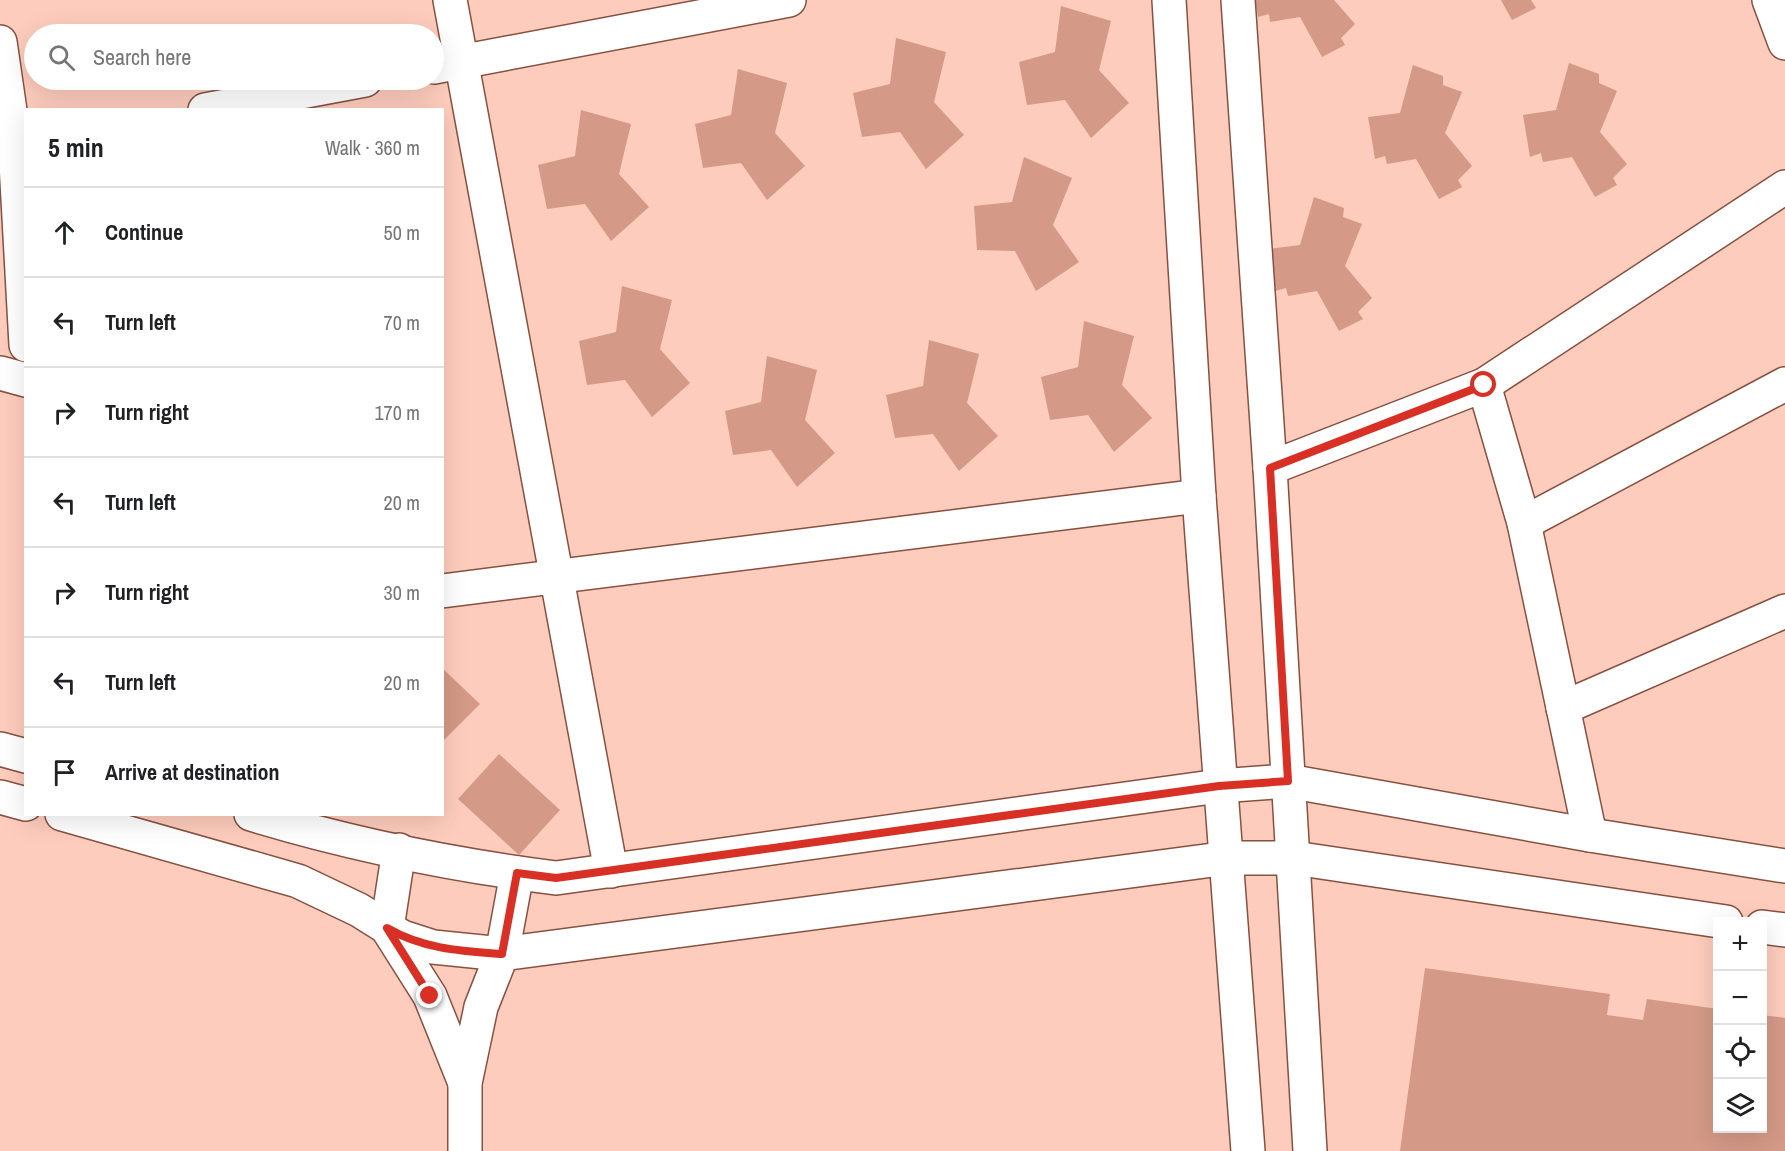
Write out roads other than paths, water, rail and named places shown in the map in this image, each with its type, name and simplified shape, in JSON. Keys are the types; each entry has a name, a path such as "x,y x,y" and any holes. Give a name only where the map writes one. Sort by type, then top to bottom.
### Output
{"street":[{"path":"450,0 447,64 557,576 611,871"},
{"path":"1169,0 1199,496 1248,1151"},
{"path":"1238,0 1270,468 1310,1151"},
{"path":"1769,0 1785,43"},
{"path":"447,64 770,2"},
{"path":"0,42 14,145 24,312"},
{"path":"216,108 312,90"},
{"path":"1270,468 1484,385 1785,186"},
{"path":"0,374 24,380"},
{"path":"1524,523 1785,384"},
{"path":"1484,385 1524,523 1590,835"},
{"path":"444,591 1199,496"},
{"path":"1563,708 1785,611"},
{"path":"0,749 24,755"},
{"path":"258,816 309,832 517,873 556,878 1219,786 1288,781 1590,835 1785,866"},
{"path":"0,797 24,803"},
{"path":"69,816 298,881 359,910 402,937 433,947 502,954 1227,858 1294,858 1713,919"},
{"path":"399,850 387,928 430,996 465,1083"},
{"path":"465,1151 465,1083 481,1008 502,954 517,873"},
{"path":"1767,928 1785,930"}]}
